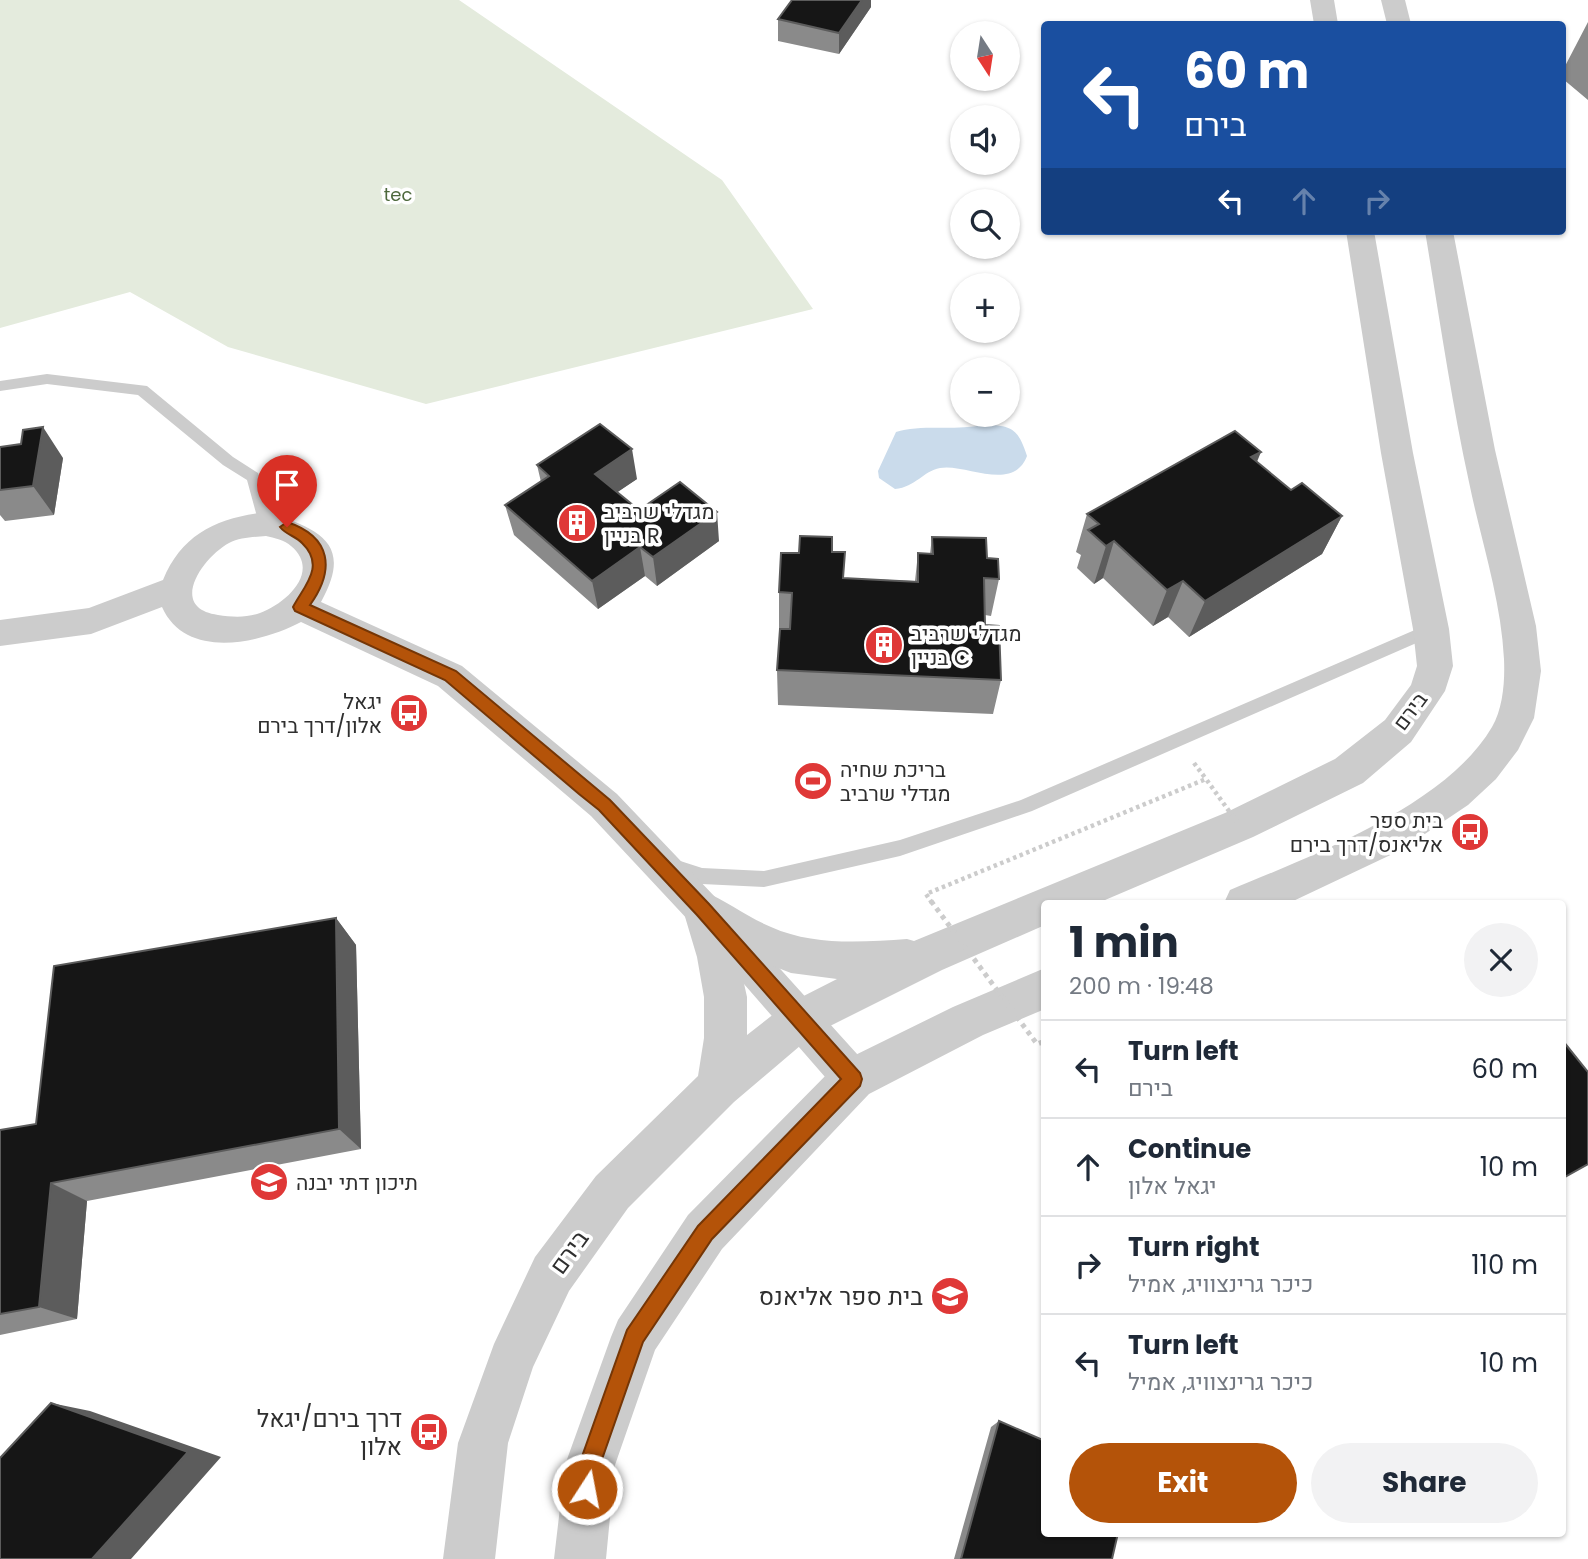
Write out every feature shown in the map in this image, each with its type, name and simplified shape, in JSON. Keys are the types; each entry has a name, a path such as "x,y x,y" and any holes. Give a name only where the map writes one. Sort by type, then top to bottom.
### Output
{"street":[{"path":"1322,0 1326,21"},
{"path":"1393,0 1398,21"},
{"name":"בירם","path":"1060,900 1239,825 1349,771 1398,731 1427,691 1435,666 1431,629 1397,453 1361,235"},
{"path":"1250,900 1391,835 1452,796 1486,764 1506,737 1522,697 1521,648 1484,478 1440,235"},
{"path":"267,524 287,527 305,537 316,549 320,568 316,586 300,607 281,620 256,630 226,633 199,625 186,615 180,606 176,588 181,571 191,555 213,538 239,527 267,524"},
{"path":"0,633 91,621 176,588"},
{"path":"300,607 450,676 604,805 703,910 853,1079"},
{"name":"בירם","path":"469,1559 483,1443 511,1361 552,1274 612,1192 718,1087 799,1020 927,956 1041,908"},
{"path":"703,910 755,940 820,960 854,962 927,956"},
{"path":"703,910 720,958 727,994 727,1036 718,1087"},
{"path":"580,1559 590,1465 635,1337 705,1233 853,1079 968,1021 1041,990"}],"lane":[{"path":"0,386 47,379 142,390 228,461 253,477 267,524"},
{"path":"658,862 702,876 764,879 900,848 1026,806 1431,629"}],"path":[{"path":"1041,1042 1037,1044 926,894 1206,779 1239,825"}],"green space":[{"name":"tec","path":"0,0 459,0 722,180 813,309 426,404 228,347 130,292 0,328"}],"water":[{"path":"1007,427 1017,434 1027,456 1020,467 1011,473 1000,475 940,468 895,489 879,478 878,471 896,432 915,428"}],"building":[{"path":"792,0 862,0 839,33 778,19"},
{"path":"600,424 632,449 595,474 639,510 680,482 717,512 653,557 640,547 592,581 505,505 549,476 537,465"},
{"path":"43,427 33,486 0,490 0,447 21,444 23,430"},
{"path":"1235,431 1261,452 1251,457 1291,490 1302,483 1342,516 1205,601 1183,581 1167,590 1114,541 1106,546 1088,530 1099,524 1087,514"},
{"name":"מגדלי שרביב בניין C","path":"800,536 832,537 832,552 845,552 843,578 918,582 918,553 933,554 932,537 986,538 987,558 998,559 999,579 984,578 985,625 999,626 1001,680 777,670 780,629 790,629 792,593 779,592 781,553 799,553"},
{"path":"336,918 339,1129 51,1183 39,1307 0,1314 0,1130 36,1124 54,966"},
{"path":"1566,1045 1588,1072 1588,1164 1566,1176"},
{"path":"51,1403 188,1452 92,1559 0,1559 0,1458"},
{"path":"999,1421 1041,1439 1041,1537 1117,1537 1112,1559 961,1559"}],"place":[{"name":"מגדלי שרביב בניין R","path":"577,523"},
{"name":"מגדלי שרביב בניין C","path":"884,645"},
{"name":"יגאל אלון/דרך בירם","path":"409,713"},
{"name":"בריכת שחיה מגדלי שרביב","path":"813,781"},
{"name":"בית ספר אליאנס/דרך בירם","path":"1470,832"},
{"name":"תיכון דתי יבנה","path":"269,1182"},
{"name":"בית ספר אליאנס","path":"950,1296"},
{"name":"דרך בירם/יגאל אלון","path":"429,1432"}],"route":[{"path":"287,527 305,537 316,549 320,568 316,586 300,607 450,676 604,805 703,910 853,1079 705,1233 635,1337 590,1465 587,1489"}]}
